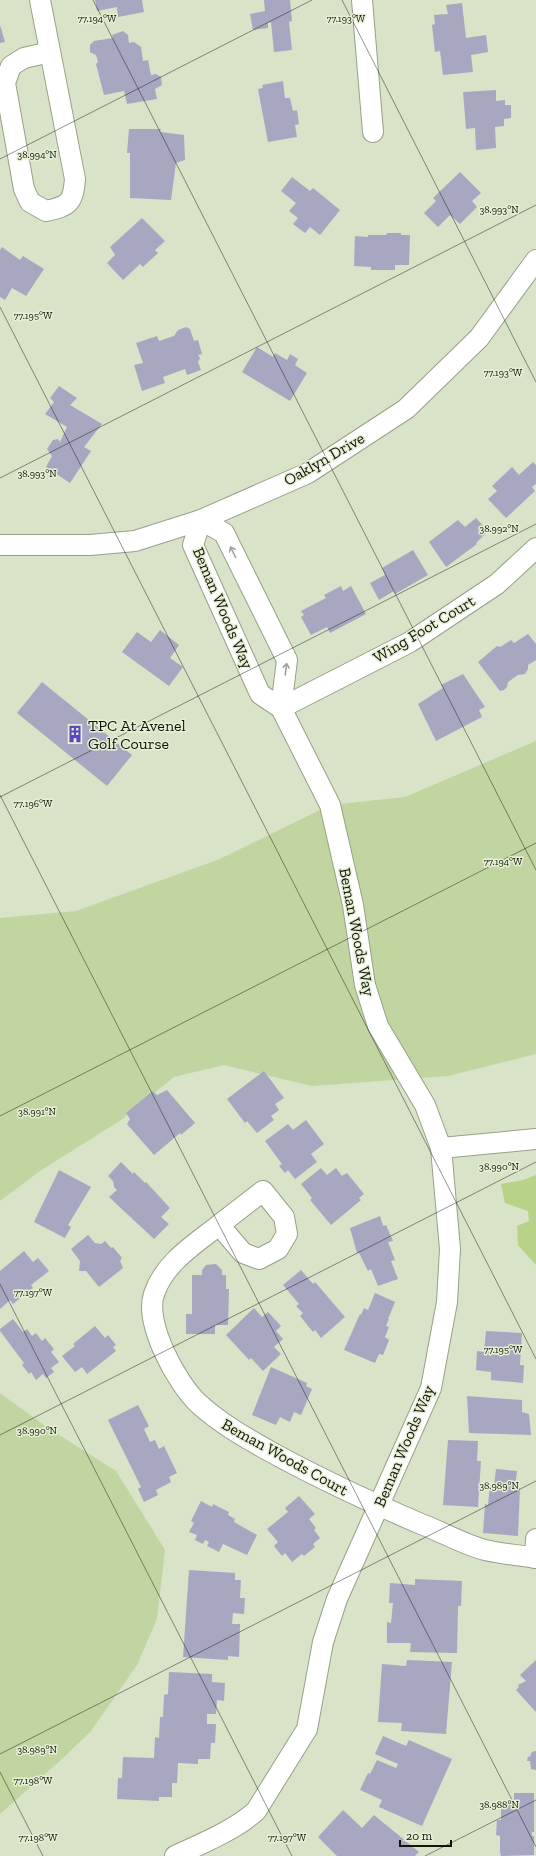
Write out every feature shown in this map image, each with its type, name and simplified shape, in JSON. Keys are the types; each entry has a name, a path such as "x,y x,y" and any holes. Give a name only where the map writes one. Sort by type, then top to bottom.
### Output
{"street":[{"path":"40,0 75,179 73,196 63,208 46,211 30,202 24,189 5,83 11,66 24,58 50,52"},
{"path":"362,0 373,132"},
{"name":"Oaklyn Drive","path":"0,546 90,545 135,541 201,520 308,472 406,409 479,338 536,260"},
{"name":"Beman Woods Way","path":"175,1856 215,1838 246,1820 256,1811 307,1730 323,1642 346,1576 379,1506 431,1388 447,1302 450,1249 441,1148 425,1105 378,1026 365,985 353,905 330,805 281,708 260,694 193,545 201,520 224,533 287,660 281,708"},
{"name":"Wing Foot Court","path":"281,708 410,642 497,584 536,548"},
{"path":"441,1148 536,1139"},
{"name":"Beman Woods Court","path":"219,1225 167,1268 154,1293 151,1310 159,1343 178,1376 197,1403 221,1423 291,1463 379,1506 484,1550 536,1551"}],"shaded area":[{"path":"536,741 536,1054 448,1076 312,1086 224,1065 174,1077 121,1120 40,1171 0,1201 0,918 76,911 220,859 330,805 405,797"},
{"path":"536,1175 536,1265 518,1245 517,1226 529,1221 528,1211 505,1203 501,1184 523,1180"},
{"path":"0,1393 48,1428 116,1471 165,1550 157,1619 137,1665 91,1731 0,1814"}],"building":[{"path":"95,0 142,0 144,12 118,17 117,7 97,11"},
{"path":"264,0 290,0 292,21 289,22 292,50 274,52 271,22 268,23 268,28 253,30 250,14 265,11"},
{"path":"462,3 466,38 486,35 488,52 471,55 473,72 443,75 440,51 435,52 432,25 435,24 434,15 448,14 446,5"},
{"path":"0,25 5,42 0,43"},
{"path":"123,31 128,35 129,43 134,42 141,47 143,61 148,60 151,75 156,74 161,77 162,85 155,89 157,99 127,104 124,91 104,95 96,64 98,62 96,55 90,52 90,45 94,41 113,38 112,35"},
{"path":"283,81 285,98 290,98 293,111 297,110 299,124 295,125 297,137 268,142 258,89 263,88 262,85"},
{"path":"496,90 496,101 505,100 505,105 511,105 511,118 504,119 504,126 495,127 496,148 476,150 475,128 466,129 463,92"},
{"path":"129,129 161,129 160,132 184,135 185,160 176,163 171,200 130,198 130,153 127,153"},
{"path":"460,172 481,193 472,201 477,207 460,224 450,215 438,227 424,213 436,201 433,198"},
{"path":"292,177 310,191 313,188 340,210 320,235 310,227 305,233 293,224 298,218 289,211 296,203 281,191"},
{"path":"142,218 165,241 155,250 158,253 143,267 140,264 123,280 107,263 115,255 110,247"},
{"path":"387,233 401,233 401,235 410,235 409,265 395,265 395,270 371,270 371,267 354,266 355,236 368,237 368,235 386,235"},
{"path":"2,247 20,260 23,256 44,269 26,296 12,288 5,300 0,297 0,250"},
{"path":"186,327 190,329 194,341 198,340 202,354 198,355 200,358 198,362 201,370 187,375 185,369 163,377 165,383 142,391 134,365 143,363 136,343 157,336 159,341 174,336 178,330"},
{"path":"257,347 273,357 275,353 287,360 290,354 298,359 295,365 307,373 290,401 242,372"},
{"path":"59,386 77,398 70,405 102,424 84,447 91,451 70,483 46,467 52,456 47,449 53,440 58,439 60,442 67,427 45,414 54,402 50,398"},
{"path":"533,462 536,465 536,484 532,487 535,491 506,518 488,499 497,491 492,486 512,467 519,475"},
{"path":"476,518 488,531 476,543 477,544 446,567 429,542 458,520 465,527"},
{"path":"413,550 428,575 395,594 394,591 379,600 370,583 385,575 382,568"},
{"path":"341,586 343,591 351,586 366,614 330,633 327,627 311,635 301,617 304,615 301,611 326,598 324,595"},
{"path":"160,630 179,645 170,658 183,667 169,686 122,652 137,632 151,642"},
{"path":"528,634 536,644 536,660 528,665 528,669 525,674 518,675 508,682 507,687 504,690 500,691 478,662 497,646 500,647 511,640 514,643"},
{"path":"463,674 485,707 479,710 482,717 436,741 418,704 443,688 441,685"},
{"name":"TPC At Avenel Golf Course","path":"42,682 132,755 107,786 17,713"},
{"path":"264,1071 284,1098 275,1104 279,1110 271,1116 274,1120 257,1133 247,1121 245,1123 227,1099"},
{"path":"167,1090 195,1123 181,1135 180,1133 154,1155 127,1124 130,1119 126,1113 153,1091 157,1095"},
{"path":"306,1120 324,1144 311,1154 317,1162 295,1179 288,1170 285,1173 279,1166 282,1164 265,1141 288,1124 293,1130"},
{"path":"121,1162 133,1174 134,1172 145,1183 146,1182 170,1208 161,1217 169,1224 154,1239 109,1197 117,1190 114,1187 113,1181 108,1176"},
{"path":"321,1168 327,1175 336,1168 342,1176 347,1173 364,1194 359,1198 361,1200 331,1225 310,1200 312,1198 301,1184"},
{"path":"59,1170 91,1187 68,1225 71,1227 65,1238 34,1222"},
{"path":"380,1216 383,1226 386,1225 393,1241 388,1242 395,1260 391,1261 398,1279 378,1286 371,1269 368,1271 359,1253 357,1253 350,1228"},
{"path":"88,1235 95,1243 101,1244 105,1241 111,1248 113,1247 122,1258 120,1261 123,1268 99,1287 86,1271 79,1271 80,1261 71,1249"},
{"path":"24,1251 33,1262 38,1258 49,1271 31,1285 33,1288 13,1304 10,1300 0,1309 0,1271"},
{"path":"216,1264 222,1270 222,1275 226,1275 226,1289 229,1289 228,1325 215,1325 215,1334 186,1334 186,1314 192,1314 192,1275 202,1275 202,1270 206,1265"},
{"path":"301,1270 313,1284 315,1282 345,1317 321,1338 315,1330 313,1332 300,1316 303,1313 296,1306 299,1304 283,1285"},
{"path":"375,1293 395,1302 386,1326 389,1327 385,1337 389,1340 383,1355 379,1354 375,1363 344,1350 360,1314 361,1315 364,1308 368,1310"},
{"path":"254,1308 262,1317 268,1312 281,1326 276,1331 283,1339 274,1347 281,1354 263,1371 251,1358 249,1360 226,1335"},
{"path":"13,1319 23,1332 27,1329 32,1336 36,1333 42,1341 45,1338 54,1349 51,1352 59,1362 51,1368 54,1372 46,1378 43,1374 36,1380 31,1372 29,1374 22,1365 24,1363 0,1331 0,1329"},
{"path":"95,1326 105,1338 108,1335 116,1345 113,1347 116,1351 87,1374 82,1367 75,1372 62,1356 75,1346 73,1344"},
{"path":"486,1331 522,1333 520,1365 524,1365 523,1383 491,1380 491,1372 476,1370 477,1351 484,1352"},
{"path":"271,1367 307,1383 306,1386 312,1389 301,1415 294,1412 290,1422 280,1417 276,1425 252,1415"},
{"path":"467,1396 522,1400 522,1412 529,1414 531,1435 469,1433"},
{"path":"138,1405 149,1426 144,1429 150,1442 155,1440 159,1449 164,1446 177,1473 169,1477 171,1482 156,1490 158,1495 144,1502 138,1489 141,1487 108,1420"},
{"path":"448,1440 478,1441 477,1461 481,1461 478,1507 443,1505"},
{"path":"496,1469 517,1471 515,1488 520,1488 518,1536 483,1533 485,1504 488,1505 490,1485 494,1485"},
{"path":"299,1496 315,1514 309,1519 316,1528 314,1530 320,1538 313,1544 315,1547 304,1556 302,1554 292,1562 285,1553 282,1556 274,1546 278,1542 267,1529 288,1512 285,1508"},
{"path":"201,1501 212,1507 213,1504 229,1512 228,1515 235,1519 234,1522 257,1535 247,1555 223,1544 219,1552 207,1546 209,1542 205,1540 203,1544 195,1540 197,1535 189,1532 194,1523 191,1521"},
{"path":"189,1570 235,1573 235,1580 241,1580 240,1598 245,1598 244,1614 233,1613 232,1624 240,1624 239,1657 228,1656 228,1660 183,1657"},
{"path":"415,1579 462,1581 461,1606 458,1606 457,1653 410,1652 411,1643 387,1643 387,1622 391,1623 393,1603 389,1603 390,1583 415,1585"},
{"path":"407,1660 452,1662 446,1734 401,1731 402,1723 378,1722 382,1664 406,1666"},
{"path":"536,1660 536,1712 516,1690 519,1687 518,1685 526,1681 520,1675"},
{"path":"169,1672 212,1674 212,1682 225,1683 224,1701 217,1700 216,1714 207,1714 207,1724 216,1724 215,1743 211,1743 210,1759 198,1759 198,1764 178,1763 177,1783 172,1783 172,1797 159,1797 159,1801 117,1799 118,1778 122,1778 123,1757 154,1758 155,1737 159,1738 160,1717 163,1717 164,1695 168,1694"},
{"path":"383,1736 406,1746 409,1740 452,1759 422,1826 379,1807 382,1800 360,1790 368,1773 370,1774 377,1760 396,1768 398,1764 375,1754"},
{"path":"536,1751 536,1770 531,1769 530,1761 527,1761 528,1756 530,1757 531,1753"},
{"path":"514,1793 534,1793 534,1832 532,1832 532,1836 534,1836 534,1855 501,1856 500,1836 496,1835 497,1820 501,1820 501,1802 514,1803"},
{"path":"343,1810 362,1828 374,1815 419,1852 415,1856 337,1856 318,1837"}],"place":[{"name":"TPC At Avenel Golf Course","path":"75,734"}]}
